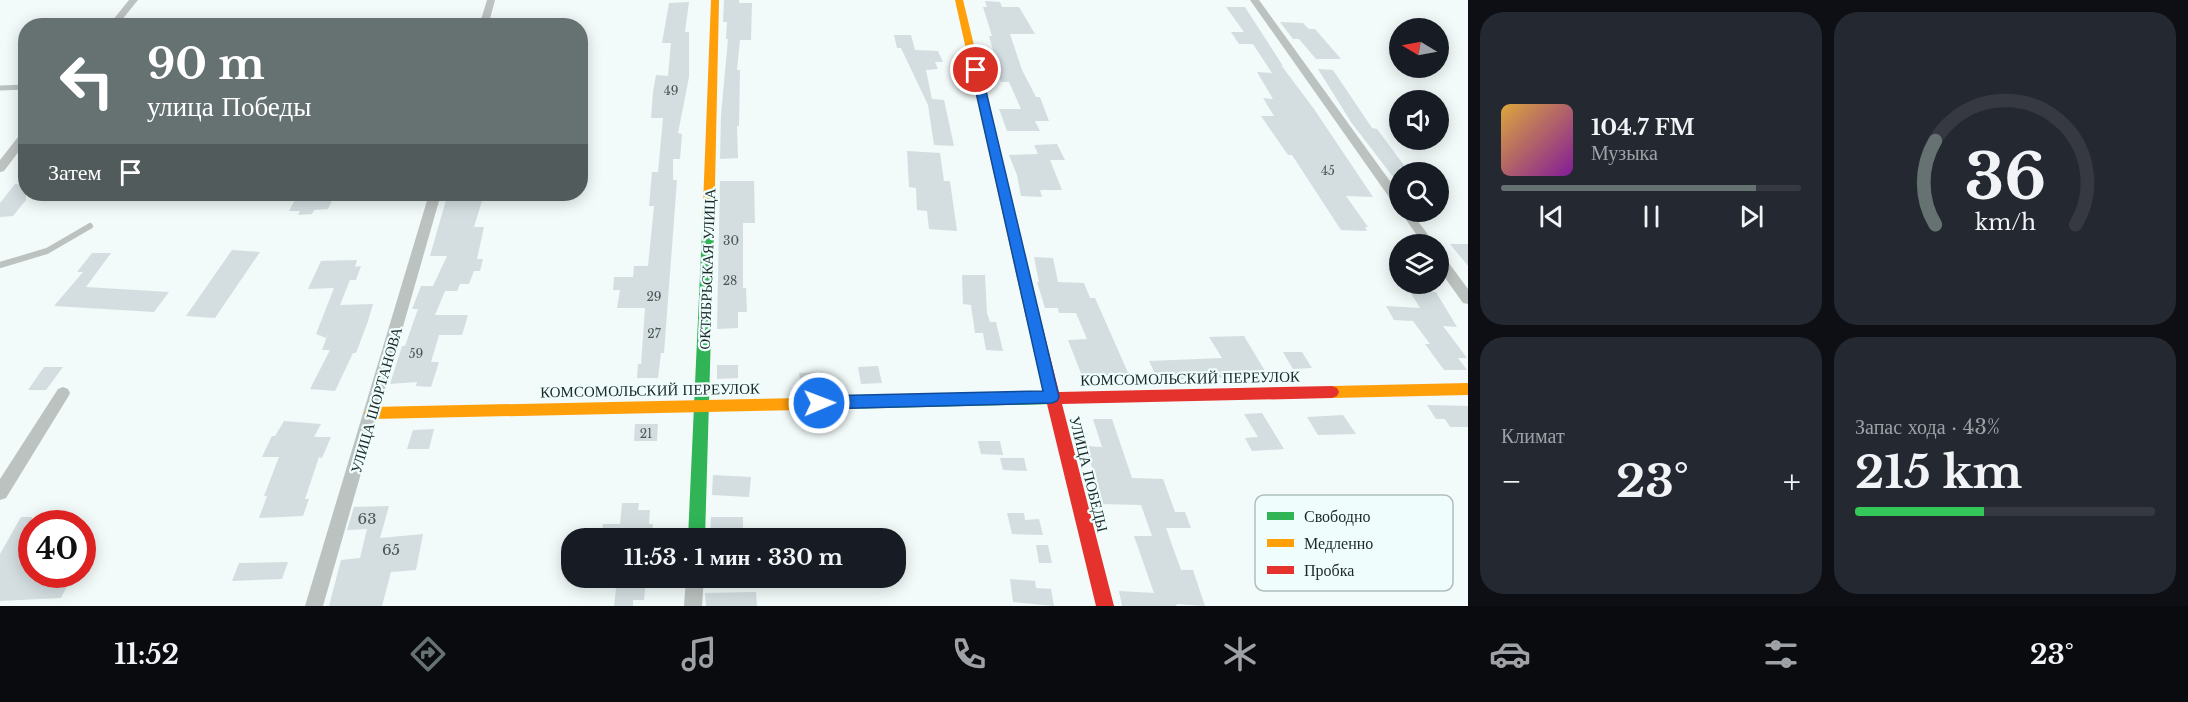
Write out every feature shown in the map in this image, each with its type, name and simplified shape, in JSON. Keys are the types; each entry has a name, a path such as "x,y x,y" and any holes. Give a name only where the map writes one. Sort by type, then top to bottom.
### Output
{"street":[{"path":"119,18 134,0"},
{"path":"485,18 491,0"},
{"name":"ОКТЯБРЬСКАЯ УЛИЦА","path":"697,528 703,406 715,0"},
{"name":"УЛИЦА ПОБЕДЫ","path":"959,0 1052,397 1105,606"},
{"path":"1254,0 1389,189"},
{"path":"0,168 18,144"},
{"name":"УЛИЦА ШОРТАНОВА","path":"314,606 433,201"},
{"path":"1449,273 1468,299"},
{"name":"КОМСОМОЛЬСКИЙ ПЕРЕУЛОК","path":"372,413 1468,389"},
{"path":"0,493 63,393"},
{"path":"693,606 694,588"}],"lane":[{"path":"0,88 18,87"},
{"path":"0,265 20,262 42,253 90,226"}],"building":[{"path":"724,0 752,3 751,40 740,40 737,70 740,70 738,158 720,159 721,115 728,39 726,39 727,22 723,22"},
{"path":"985,1 1000,2 1002,7 1019,7 1035,34 1010,34 1022,70 1036,97 1040,97 1049,121 1035,121 1040,131 1007,131 999,109 1021,109 1009,82 1001,82 992,62 994,62 992,54 994,54 989,36 992,36 983,7 987,7"},
{"path":"689,2 685,32 689,32 689,77 678,133 682,134 680,159 673,159 673,180 677,180 664,353 661,353 658,378 637,378 638,364 641,364 645,308 617,308 620,290 613,290 614,277 633,277 634,266 648,266 654,206 649,206 652,172 658,172 663,118 651,118 653,92 656,75 668,76 671,43 662,43 669,3"},
{"path":"1226,7 1245,7 1283,66 1281,65 1314,109 1373,197 1346,196 1368,227 1365,227 1367,231 1341,230 1292,155 1288,155 1261,116 1274,116 1263,98 1273,99 1257,72 1272,73 1253,44 1239,44 1231,32 1244,32"},
{"path":"1280,22 1303,23 1309,29 1315,29 1341,59 1316,59 1299,39 1293,39"},
{"path":"894,35 911,35 915,50 938,51 943,62 935,62 938,69 926,70 932,99 944,100 954,146 934,145 928,105 901,48 897,48"},
{"path":"1318,69 1333,70 1372,128 1377,129 1389,145 1389,150 1393,150 1402,162 1389,162 1389,172 1351,122"},
{"path":"1057,144 1065,160 1050,160 1062,190 1040,190 1042,197 1021,196 1017,175 1009,155 1038,154 1034,145"},
{"path":"907,151 940,153 944,181 950,181 957,231 929,229 927,211 917,210 916,188 909,187"},
{"path":"720,181 754,181 755,223 743,223 743,288 746,288 747,312 738,312 738,328 717,329"},
{"path":"15,184 18,184 18,201 25,201 13,216 0,217 0,203"},
{"path":"294,201 332,201 328,209 314,210 312,214 298,215 300,211 289,211"},
{"path":"446,201 482,201 474,227 484,227 477,259 483,259 480,271 474,271 469,284 460,284 457,291 445,291 435,315 468,315 462,335 439,335 431,362 439,362 431,387 416,386 417,382 390,384 402,346 405,346 418,309 412,309 421,286 433,286 447,256 430,256"},
{"path":"1450,244 1468,244 1468,266"},
{"path":"232,250 260,252 215,318 186,316"},
{"path":"92,253 111,253 86,287 169,292 154,312 54,306 83,272 77,272"},
{"path":"1034,257 1053,258 1058,282 1084,283 1090,298 1095,298 1129,375 1082,376 1068,340 1087,339 1076,313 1059,313 1058,308 1045,308 1037,282 1039,282"},
{"path":"357,260 355,267 361,266 356,280 350,280 340,305 373,304 368,321 356,353 353,353 335,391 310,389 330,350 322,350 329,331 326,338 316,334 334,288 308,289 321,261"},
{"path":"962,275 985,275 987,313 990,322 996,322 1003,351 986,350 983,333 975,333 971,305 963,304"},
{"path":"1411,294 1437,294 1457,327 1443,326 1467,358 1458,358 1467,370 1444,370 1425,344 1430,344 1413,321 1394,320 1386,306 1420,308"},
{"path":"1244,336 1268,376 1158,380 1149,361 1222,358 1209,337"},
{"path":"1283,352 1302,352 1312,368 1293,369"},
{"path":"717,365 738,365 738,378 717,379"},
{"path":"878,366 882,383 861,384 858,367"},
{"path":"44,367 63,367 46,390 28,390"},
{"path":"823,372 825,387 801,388 799,373"},
{"path":"1427,405 1468,406 1468,427 1450,427 1445,419 1436,419"},
{"path":"1262,413 1284,449 1252,451 1245,438 1258,437 1244,414"},
{"path":"1343,415 1356,434 1318,435 1307,417"},
{"path":"1093,419 1112,419 1132,478 1163,479 1175,512 1185,512 1191,528 1166,528 1181,570 1193,570 1205,606 1177,604 1176,606 1122,606 1119,591 1154,593 1134,536 1152,536 1141,505 1099,504 1092,483 1097,483 1085,446 1102,447"},
{"path":"284,421 321,424 314,437 331,437 322,458 319,457 305,499 309,499 303,516 259,518 267,496 264,496 279,457 262,457 272,436 275,436"},
{"path":"635,424 658,424 657,441 634,441"},
{"path":"434,429 429,449 407,449 413,430"},
{"path":"978,441 1000,441 1003,455 981,454"},
{"path":"1000,458 1024,458 1027,471 1003,470"},
{"path":"713,475 751,477 749,497 712,495"},
{"path":"622,503 639,503 638,510 650,510 649,524 653,524 653,528 602,528 603,524 620,524"},
{"path":"389,506 380,538 423,534 416,570 391,572 382,606 329,606 341,560 360,558 367,529 347,530 354,507"},
{"path":"1007,513 1024,513 1025,520 1039,519 1043,535 1012,534"},
{"path":"711,517 743,517 743,528 710,528"},
{"path":"18,522 18,588 66,588 61,598 0,601 0,554"},
{"path":"1036,545 1048,545 1052,563 1039,563"},
{"path":"288,562 282,579 232,581 239,563"},
{"path":"1010,579 1035,581 1036,588 1051,589 1054,606 1013,602"},
{"path":"616,588 645,588 644,600 633,600 633,606 614,606"},
{"path":"756,592 757,606 706,606 705,593"}],"traffic: fast":[{"path":"696,528 708,231"},
{"path":"803,404 1054,398"}],"traffic: slow":[{"path":"708,231 715,0"},
{"path":"959,0 1031,309"},
{"path":"1332,392 1468,389"},
{"path":"372,413 803,404"}],"traffic: jam":[{"path":"1031,309 1105,606"},
{"path":"1054,398 1332,392"}],"route":[{"path":"819,403 1052,397 976,70"}]}
